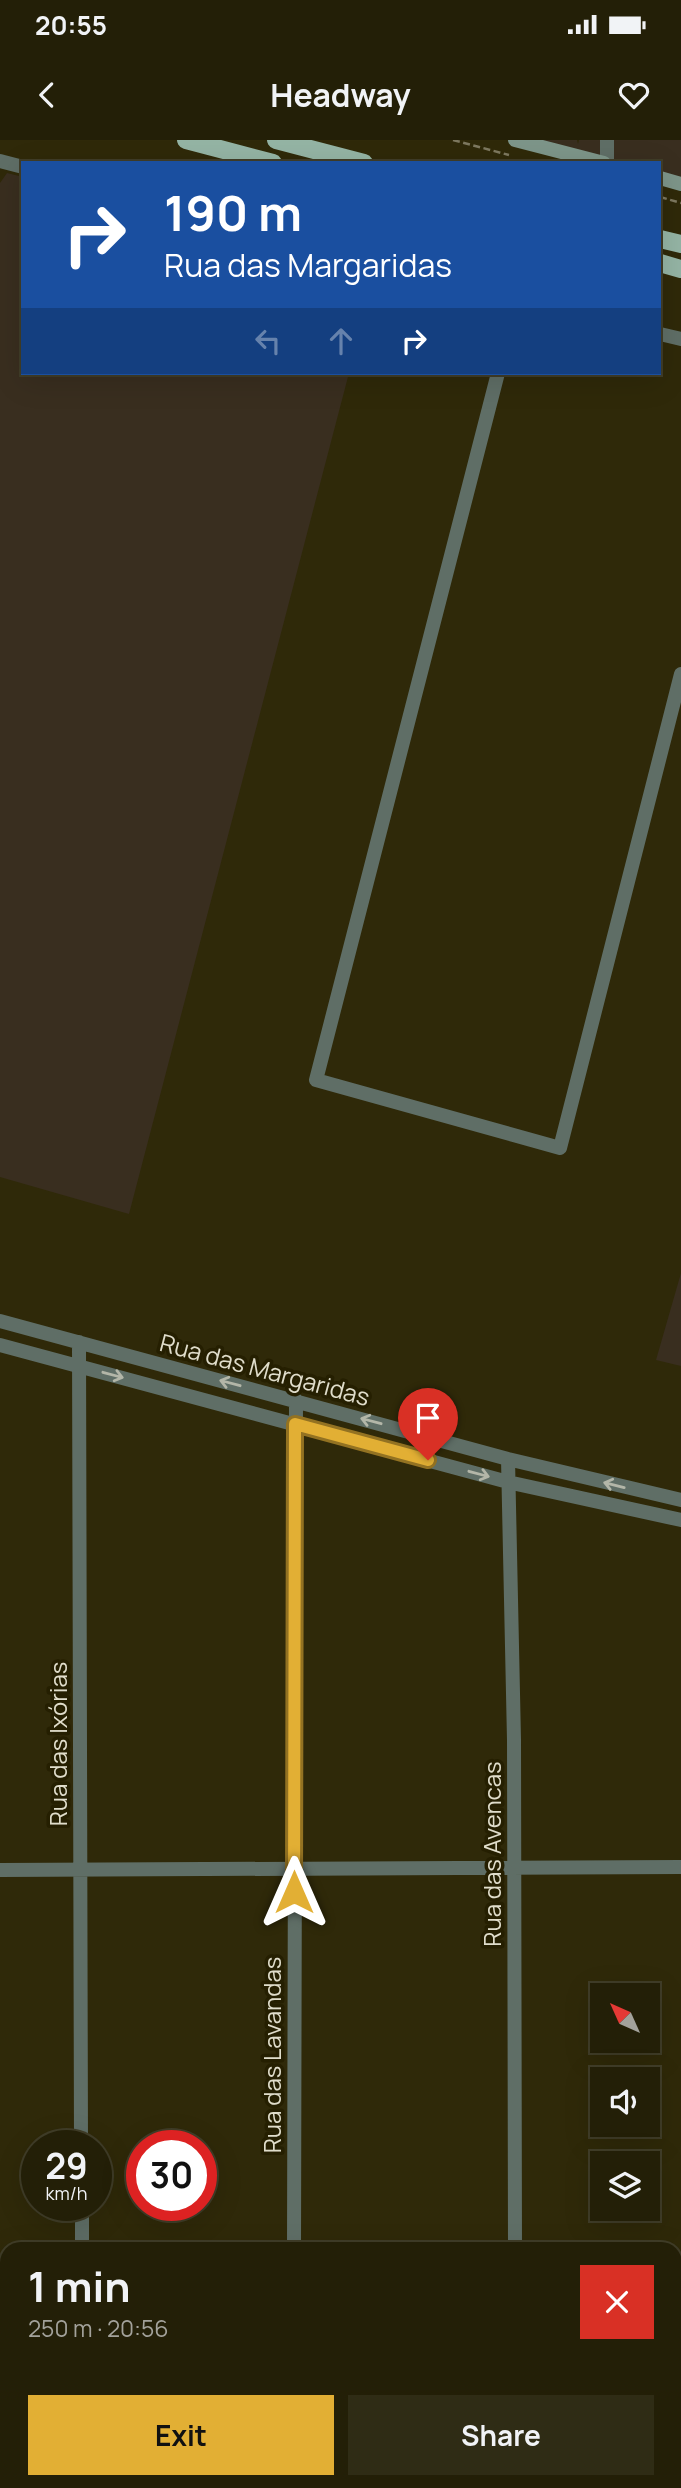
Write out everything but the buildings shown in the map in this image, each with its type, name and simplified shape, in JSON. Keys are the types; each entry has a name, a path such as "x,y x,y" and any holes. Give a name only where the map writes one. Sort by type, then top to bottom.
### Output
{"main road":[{"path":"186,140 265,161"},
{"path":"276,140 356,161"},
{"path":"661,239 681,244"},
{"path":"661,263 681,269"}],"street":[{"path":"515,140 598,161"},
{"path":"606,161 607,140"},
{"path":"0,161 21,166"},
{"path":"661,178 681,184"},
{"path":"661,334 681,339"},
{"path":"497,375 316,1080 560,1148 681,674"},
{"name":"Rua das Margaridas","path":"0,1321 508,1459 681,1500"},
{"name":"Rua das Ixórias","path":"79,1342 81,2130"},
{"name":"Rua das Margaridas","path":"0,1345 508,1482 681,1520"},
{"name":"Rua das Lavandas","path":"294,2242 296,1400"},
{"name":"Rua das Avencas","path":"508,1459 514,1868 515,2242"},
{"path":"0,1870 681,1867"},
{"path":"82,2221 82,2242"}],"path":[{"path":"453,140 512,156"},
{"path":"661,197 681,203"}],"shaded area":[{"path":"514,140 577,140 578,144 579,140 681,140 681,182 661,176 661,161 596,161"},
{"path":"7,173 21,176 21,375 348,375 129,1214 0,1177 0,183"},
{"path":"681,1273 681,1366 656,1360"}],"route":[{"path":"294,1892 295,1424 428,1460"}]}
